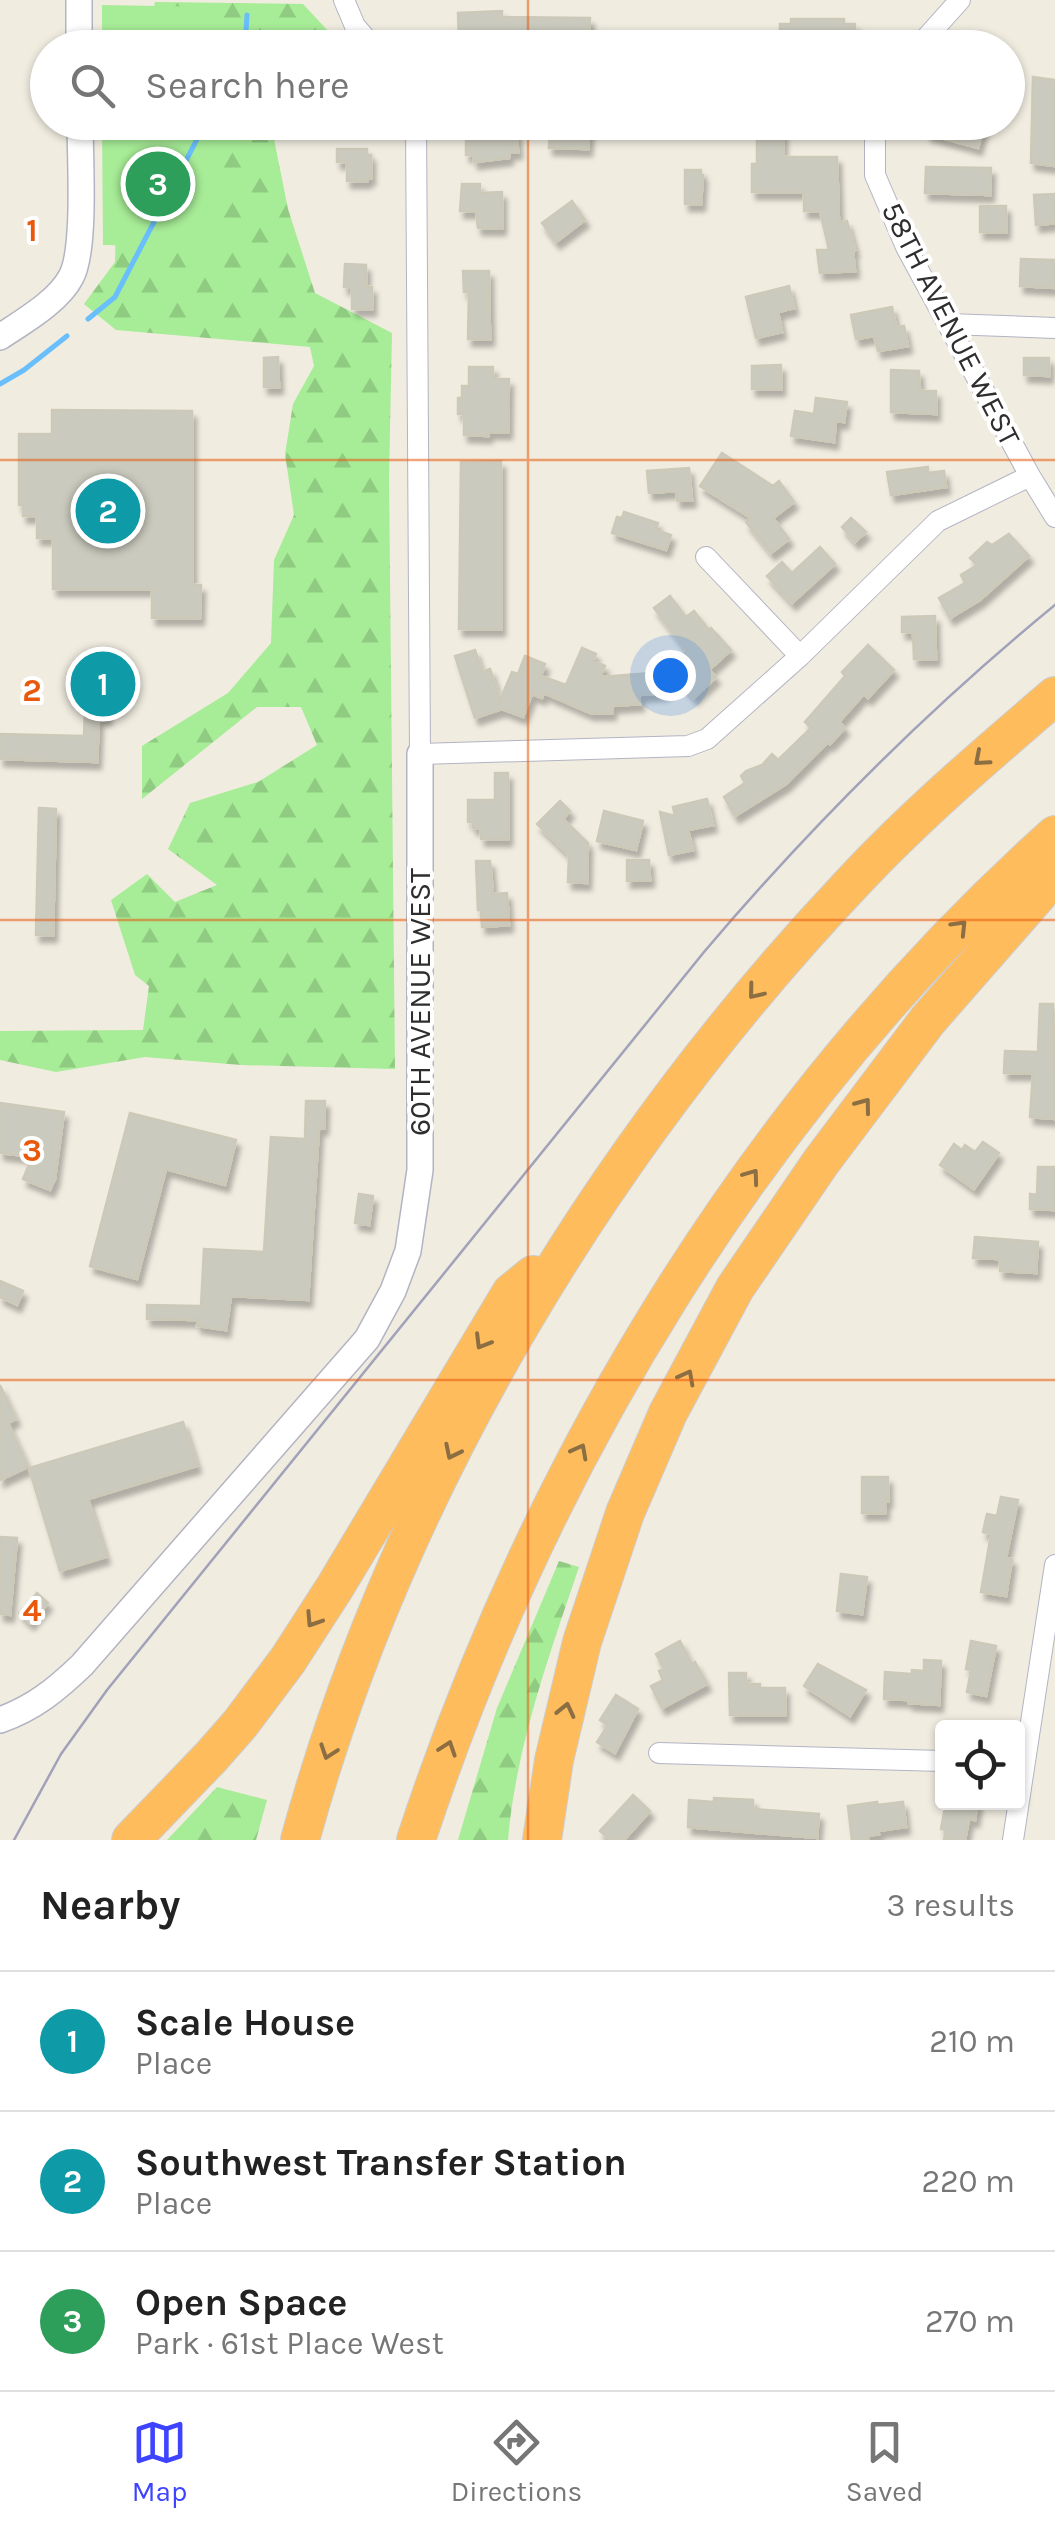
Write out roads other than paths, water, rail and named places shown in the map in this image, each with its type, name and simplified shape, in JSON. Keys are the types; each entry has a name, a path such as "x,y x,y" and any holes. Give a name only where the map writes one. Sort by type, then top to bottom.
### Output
{"highway":[{"path":"300,1840 346,1698 423,1510 473,1410 606,1188 695,1064 775,967 945,791 1055,696"},
{"path":"416,1840 462,1709 520,1572 576,1458 637,1350 728,1210 854,1044 934,953 1055,836"},
{"path":"542,1840 554,1760 582,1642 625,1513 668,1412 735,1288 822,1162 928,1020 1055,875"},
{"path":"131,1840 211,1757 271,1683 335,1586 511,1293 569,1245"}],"street":[{"path":"79,0 80,30"},
{"path":"344,0 358,30"},
{"path":"934,30 960,0"},
{"path":"0,337 48,303 72,277 80,238 80,140"},
{"name":"60TH AVENUE WEST","path":"0,1720 23,1712 50,1694 82,1665 366,1339 393,1291 408,1251 420,1170 416,140"},
{"name":"58TH AVENUE WEST","path":"876,140 875,174 906,247 1055,516"},
{"path":"948,324 1055,328"},
{"path":"420,754 688,746 707,740 938,522 1030,476"},
{"path":"706,558 800,656"},
{"path":"1025,1735 1055,1565"},
{"path":"660,1753 935,1761"},
{"path":"1013,1840 1016,1810"}],"waterway":[{"path":"246,30 247,15"},
{"path":"88,319 115,297 197,140"},
{"path":"0,384 67,336"}],"tram line":[{"path":"14,1840 61,1754 107,1690 704,952 786,859 872,771 961,686 1055,605"}],"place":[{"name":"Open Space","path":"158,184"},
{"name":"Southwest Transfer Station","path":"108,511"},
{"name":"Scale House","path":"103,684"}]}
